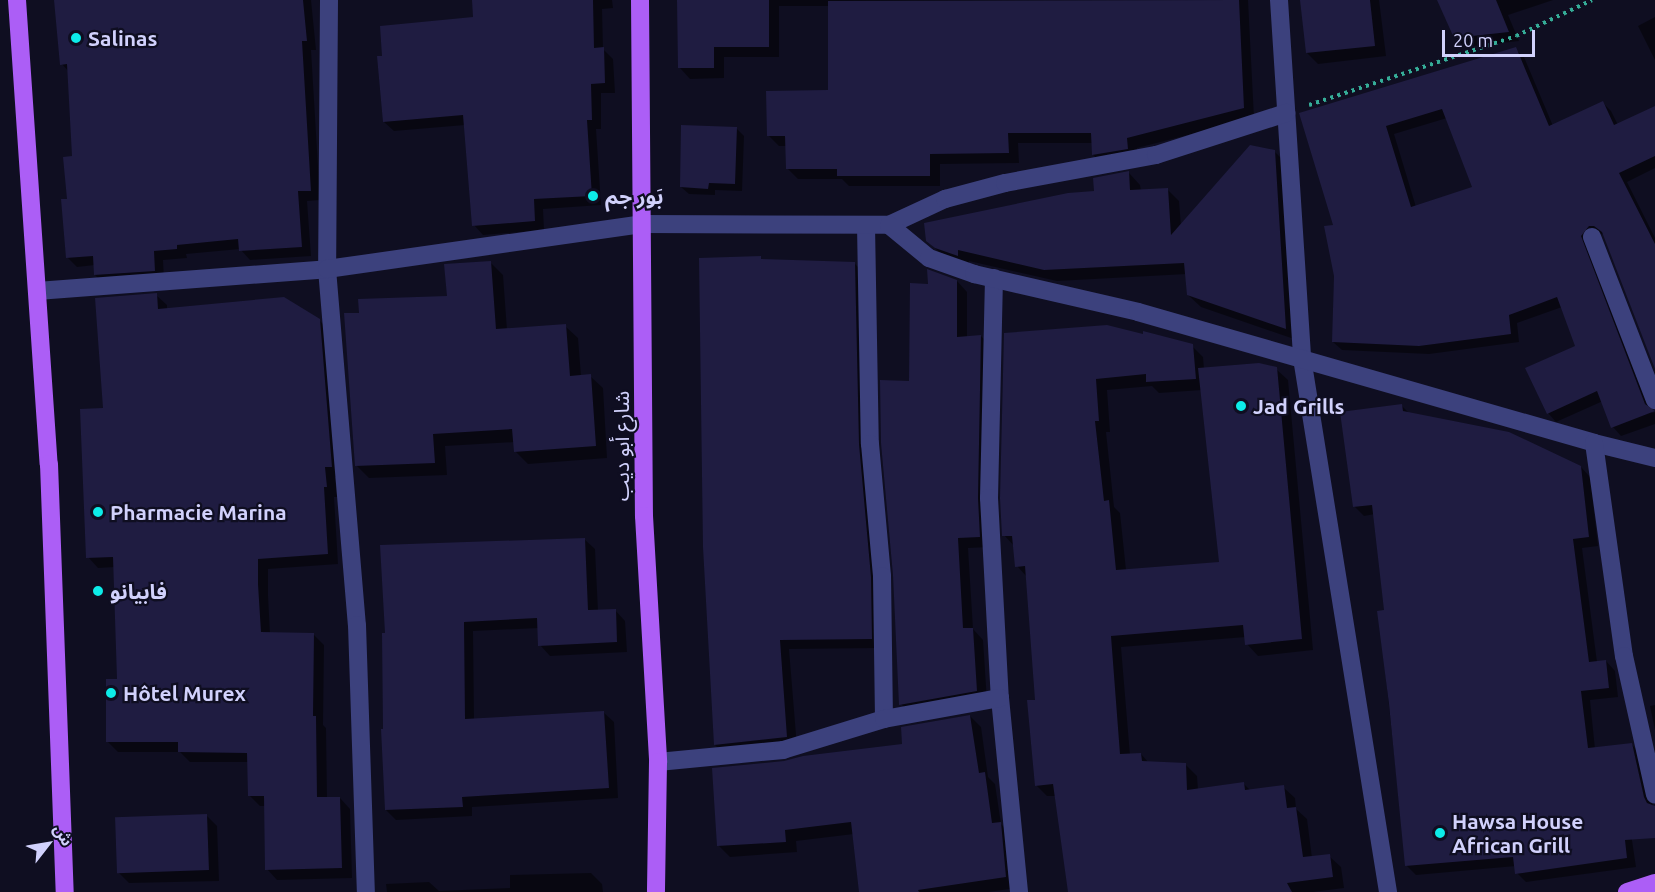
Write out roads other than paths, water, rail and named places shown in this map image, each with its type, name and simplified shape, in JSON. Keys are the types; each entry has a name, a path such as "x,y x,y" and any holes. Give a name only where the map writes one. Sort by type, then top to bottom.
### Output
{"main road":[{"path":"17,0 49,464 65,892"},
{"name":"شارع أبو ديب","path":"640,0 644,516 658,762 656,892"},
{"path":"1627,892 1655,883"}],"street":[{"path":"329,0 327,270 357,625 366,892"},
{"path":"1279,0 1302,358 1388,892"},
{"path":"37,291 327,270 642,224 889,225 945,199 1005,183 1156,155 1286,113"},
{"path":"866,225 870,444 882,576 884,719"},
{"path":"889,225 929,258 994,278 1138,312 1594,443 1655,458"},
{"path":"1592,237 1655,400"},
{"path":"994,278 989,498 1000,699 1019,892"},
{"path":"1594,443 1624,656 1655,795"},
{"path":"658,762 783,750 884,719 1000,699"}],"place":[{"name":"Salinas","path":"76,38"},
{"name":"بَور جم","path":"593,196"},
{"name":"Jad Grills","path":"1241,406"},
{"name":"Pharmacie Marina","path":"98,512"},
{"name":"فابيانو","path":"98,591"},
{"name":"Hôtel Murex","path":"111,693"},
{"name":"Hawsa House African Grill","path":"1440,833"}]}
